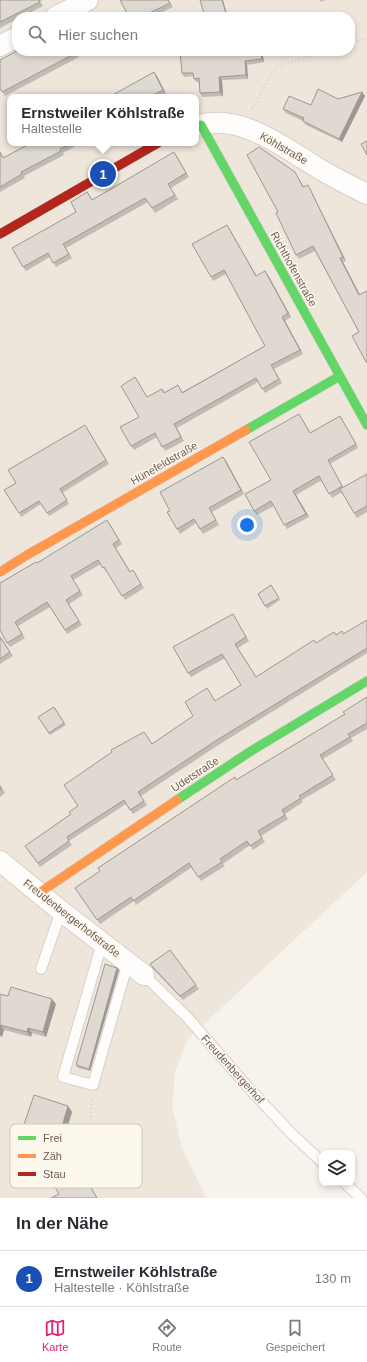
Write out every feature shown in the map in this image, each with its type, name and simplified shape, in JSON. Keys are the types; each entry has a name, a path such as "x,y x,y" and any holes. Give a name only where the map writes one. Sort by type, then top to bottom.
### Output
{"street":[{"path":"65,12 88,0"},
{"path":"0,46 12,40"},
{"name":"Köhlstraße","path":"199,125 222,122 243,126 264,136 333,177 367,194"},
{"name":"Richthofenstraße","path":"199,127 367,425"},
{"path":"0,234 153,146"},
{"name":"Hünefeldstraße","path":"0,572 27,555 340,376"},
{"name":"Udetstraße","path":"39,893 251,751 367,681"},
{"name":"Freudenbergerhofstraße","path":"0,860 61,911 144,975"}],"lane":[{"path":"41,969 61,911"},
{"path":"102,942 63,1077 93,1085 128,962"},
{"name":"Freudenbergerhof","path":"144,975 188,1018 246,1086 291,1133 319,1159"},
{"path":"348,1186 361,1198"}],"path":[{"path":"355,42 367,38"},
{"path":"243,126 272,73 277,67 311,56"},
{"path":"93,1085 90,1117 93,1124"},
{"path":"126,1188 132,1198"}],"shaded area":[{"path":"0,0 367,0 367,872 187,1040 175,1073 172,1106 182,1148 206,1198 0,1198"}],"building":[{"path":"0,0 39,0 40,2 20,12 12,12 12,16 0,22"},
{"path":"120,0 168,0 170,3 151,12 126,12"},
{"path":"200,0 222,0 226,12 204,12"},
{"path":"12,54 12,56 70,56 2,92 0,88 0,60"},
{"path":"180,56 261,56 262,59 245,61 246,75 219,77 220,92 200,93 199,78 194,79 193,73 182,73"},
{"path":"154,72 163,90 155,94 114,94"},
{"path":"318,89 338,99 362,92 339,139 303,121 304,118 283,109 289,96 311,105"},
{"path":"367,141 367,155 361,144"},
{"path":"25,146 66,146 60,149 61,151 21,172 22,174 0,187 0,152 3,158"},
{"path":"259,147 295,172 303,187 308,185 343,257 340,258 359,295 367,291 367,362 352,336 359,332 313,246 296,255 276,213 278,212 247,155"},
{"path":"174,152 186,173 168,184 175,195 152,208 145,198 63,244 69,254 53,263 48,253 23,267 12,248 76,212 71,202 87,192 92,200"},
{"path":"227,225 256,276 265,271 288,313 282,317 300,350 271,365 279,379 262,389 256,378 174,424 181,437 162,447 155,433 131,446 120,427 139,417 121,386 135,377 147,397 162,389 164,393 178,385 182,393 265,346 224,270 211,277 192,244"},
{"path":"299,414 310,433 340,416 356,444 328,460 342,486 329,494 319,476 293,491 306,514 284,525 271,501 254,511 245,494 271,480 249,442"},
{"path":"85,425 106,460 60,489 67,500 47,513 39,501 19,513 4,490 16,483 8,470"},
{"path":"223,457 241,490 209,508 216,520 200,529 194,519 177,529 167,512 170,511 160,492"},
{"path":"367,474 367,506 354,513 340,489"},
{"path":"107,520 119,540 113,544 130,572 133,570 141,584 122,596 98,560 71,576 80,591 66,600 79,621 65,630 47,602 15,622 22,634 7,643 0,630 0,583 36,562 37,563"},
{"path":"271,585 279,598 265,606 258,594"},
{"path":"233,614 246,637 235,644 256,677 314,640 316,643 334,632 336,635 342,631 343,634 367,620 367,648 217,740 138,792 144,801 130,810 124,800 67,837 69,841 38,863 25,846 71,814 69,812 78,806 64,785 112,752 111,750 144,732 152,744 193,716 185,702 207,688 215,701 241,685 222,654 188,673 173,647"},
{"path":"0,637 10,652 0,659"},
{"path":"367,697 367,723 348,734 350,737 320,755 333,775 299,796 301,798 282,810 285,815 258,831 262,838 250,846 247,841 220,859 222,862 198,877 189,863 133,901 131,897 97,920 75,888 100,871 98,868 235,777 236,780 345,714 343,712"},
{"path":"54,707 64,723 49,733 38,717"},
{"path":"170,950 196,985 180,996 150,964"},
{"path":"105,964 117,968 89,1069 76,1065"},
{"path":"11,987 52,999 43,1032 28,1028 27,1032 0,1025 0,994 8,996"},
{"path":"34,1095 68,1106 63,1124 24,1124"},
{"path":"55,1188 91,1188 97,1198 51,1198 59,1194"}],"traffic: fast":[{"path":"201,125 367,425"},
{"path":"246,430 340,376"},
{"path":"177,800 251,751 367,681"}],"traffic: slow":[{"path":"0,572 27,555 246,430"},
{"path":"39,893 177,800"}],"traffic: jam":[{"path":"0,234 153,146"}],"place":[{"name":"Ernstweiler Köhlstraße","path":"103,174"}]}
